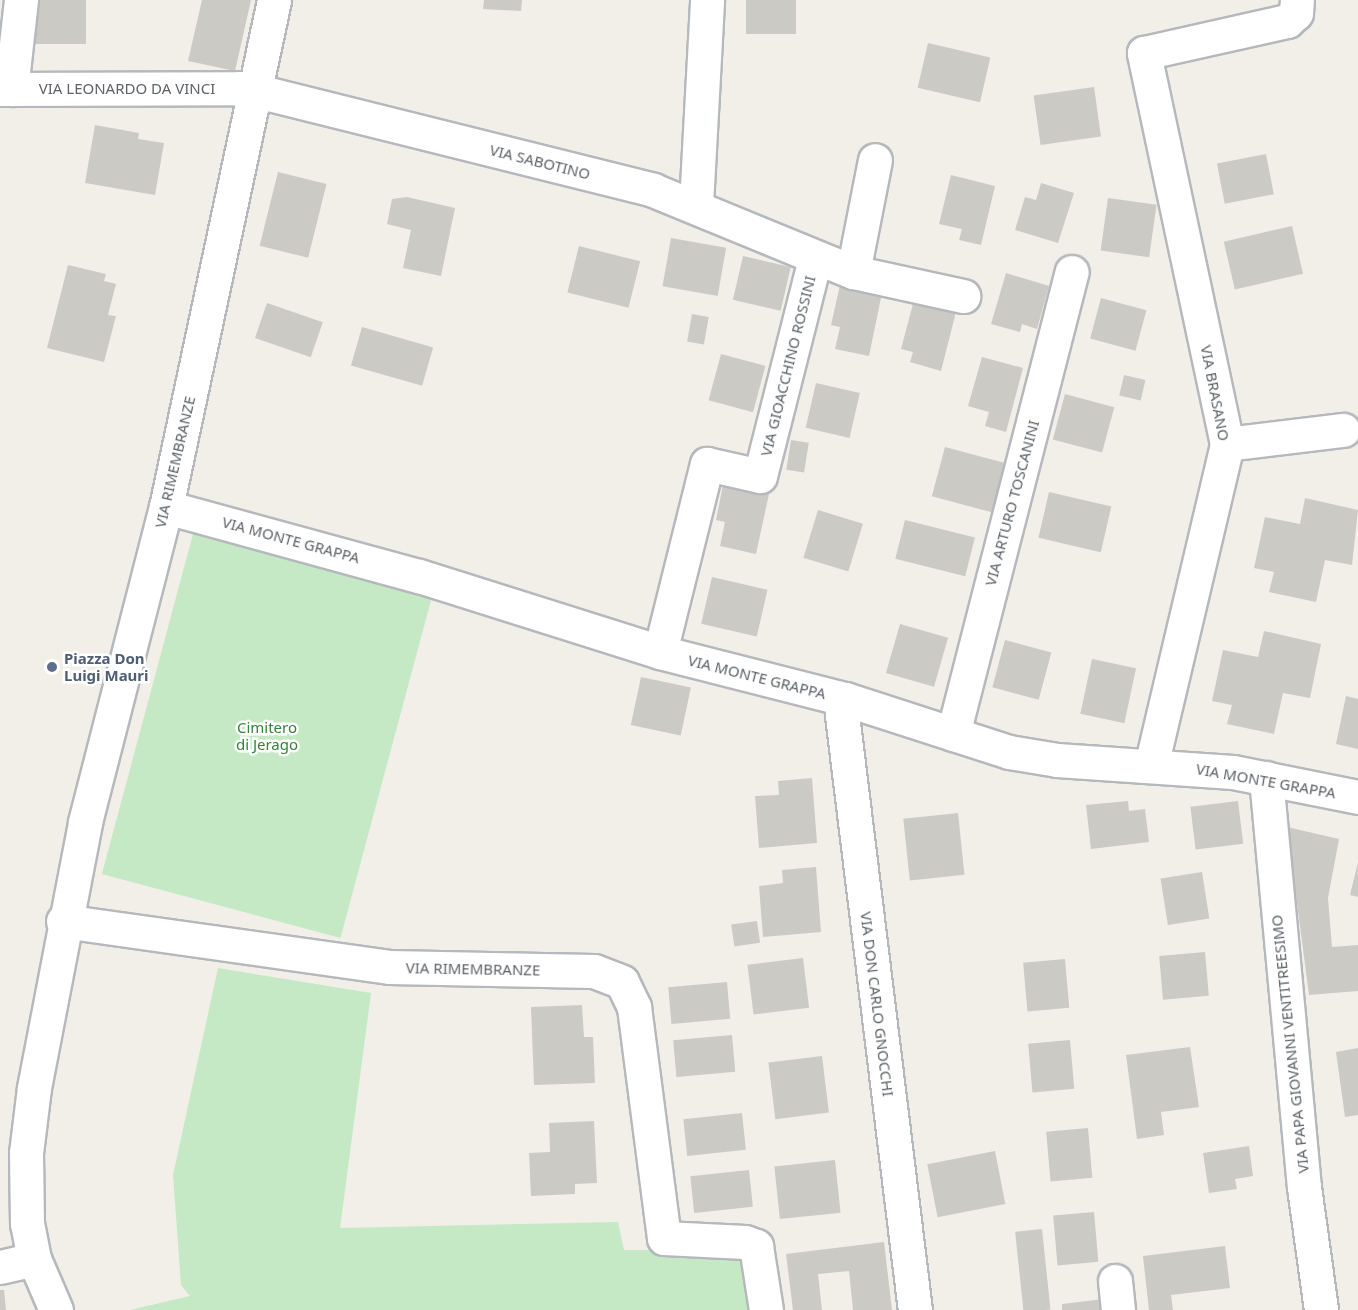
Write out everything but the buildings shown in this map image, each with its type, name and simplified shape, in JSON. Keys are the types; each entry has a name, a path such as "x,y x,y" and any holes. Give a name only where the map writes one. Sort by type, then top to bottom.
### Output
{"street":[{"path":"6,89 21,0"},
{"name":"VIA RIMEMBRANZE","path":"56,1310 34,1259 27,1224 26,1153 63,921 166,507 274,0"},
{"path":"696,205 707,0"},
{"name":"VIA BRASANO","path":"1151,766 1227,444 1144,53 1287,21 1296,13 1297,0"},
{"name":"VIA LEONARDO DA VINCI","path":"6,89 255,92"},
{"name":"VIA SABOTINO","path":"255,92 653,190 696,205 815,259 853,272 963,296"},
{"path":"853,272 876,160"},
{"name":"VIA GIOACCHINO ROSSINI","path":"660,652 707,464 760,476 815,259"},
{"name":"VIA ARTURO TOSCANINI","path":"952,734 1072,272"},
{"path":"1227,444 1342,429"},
{"name":"VIA MONTE GRAPPA","path":"166,507 419,576 660,652 845,699 1009,752 1061,774 1151,766 1266,778 1358,797"},
{"name":"VIA DON CARLO GNOCCHI","path":"845,699 842,715 915,1310"},
{"name":"VIA PAPA GIOVANNI VENTITREESIMO","path":"1266,778 1304,1187 1321,1310"},
{"name":"VIA RIMEMBRANZE","path":"63,921 389,966 594,971 622,982 634,1007 664,1239 745,1242 756,1246 766,1310"},
{"path":"0,1267 34,1259"}],"green space":[{"name":"Cimitero di Jerago","path":"193,534 432,598 340,938 102,874"},
{"path":"218,968 371,993 340,1228 618,1222 624,1250 744,1250 759,1310 130,1310 190,1296 181,1285 173,1175"}],"place":[{"name":"Piazza Don Luigi Mauri","path":"52,667"}]}
